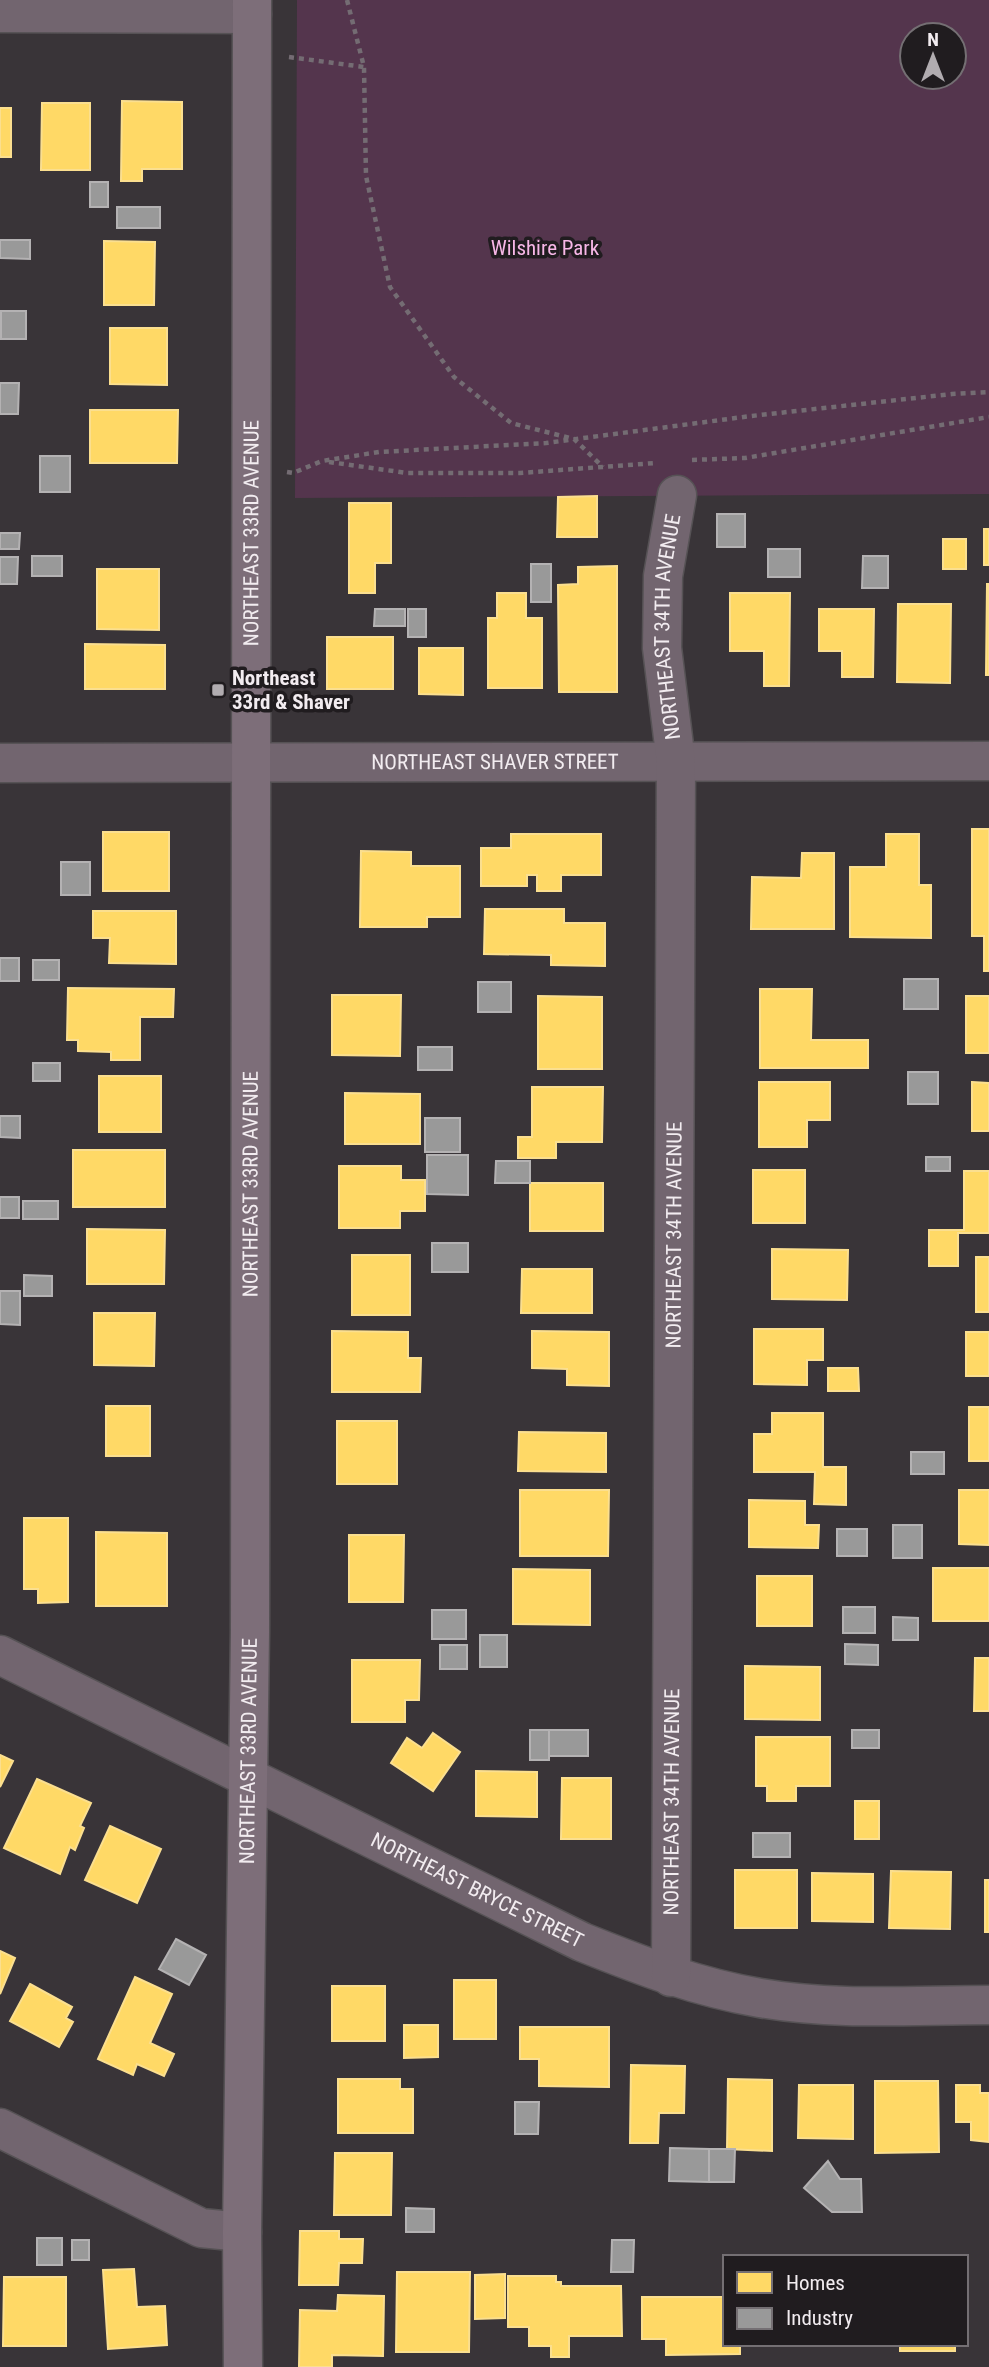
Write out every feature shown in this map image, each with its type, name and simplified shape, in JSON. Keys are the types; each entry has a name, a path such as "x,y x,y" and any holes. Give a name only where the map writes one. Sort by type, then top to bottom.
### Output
{"main road":[{"name":"NORTHEAST 33RD AVENUE","path":"243,2367 242,2232 248,1779 252,7"}],"street":[{"path":"0,13 252,7"},
{"name":"NORTHEAST 34TH AVENUE","path":"671,479 662,624 667,696 676,762 671,1977"},
{"name":"NORTHEAST SHAVER STREET","path":"0,763 989,761"},
{"name":"NORTHEAST BRYCE STREET","path":"0,1655 582,1942 671,1977 750,1996 806,2003 866,2006 989,2005"},
{"path":"0,2128 201,2228 242,2232"}],"path":[{"path":"347,0 365,66 366,176 390,287 454,377 511,423 574,439 604,468"},
{"path":"282,56 365,66"},
{"path":"293,473 321,461 379,452 574,439 751,416 989,392"},
{"path":"690,460 745,458 989,417"},
{"path":"321,461 407,473 520,473 604,468 671,479"}],"green space":[{"name":"Wilshire Park","path":"297,0 989,0 989,494 295,498"}],"building: Homes":[{"path":"122,101 182,102 182,169 142,169 142,181 121,181"},
{"path":"42,103 90,103 90,170 41,170"},
{"path":"0,108 11,108 11,157 0,157"},
{"path":"104,241 155,242 154,305 104,305"},
{"path":"110,328 167,328 167,385 110,384"},
{"path":"90,410 178,410 177,463 90,463"},
{"path":"597,496 597,537 557,537 558,497"},
{"path":"349,503 391,503 391,563 375,563 375,593 349,593"},
{"path":"984,529 989,529 989,565 984,565"},
{"path":"943,539 966,539 966,569 943,569"},
{"path":"617,566 617,692 559,692 558,585 578,584 578,567"},
{"path":"97,569 159,569 159,630 97,629"},
{"path":"989,584 989,675 986,675"},
{"path":"497,593 526,593 526,618 542,618 542,688 488,688 488,618 497,618"},
{"path":"730,593 790,593 789,686 764,686 764,651 730,651"},
{"path":"898,604 951,604 950,683 897,682"},
{"path":"819,609 874,609 873,677 842,677 842,651 819,651"},
{"path":"327,637 393,637 393,689 327,689"},
{"path":"85,644 165,645 165,689 85,689"},
{"path":"419,648 463,648 463,695 419,694"},
{"path":"972,829 989,829 989,971 984,971 984,936 972,936"},
{"path":"103,832 169,832 169,891 103,891"},
{"path":"511,834 601,834 601,875 561,875 561,891 537,891 537,875 527,875 527,886 481,886 481,848 511,848"},
{"path":"886,834 919,834 919,885 931,885 931,938 850,937 850,867 886,867"},
{"path":"361,851 411,852 411,866 460,866 460,917 427,917 427,927 360,927"},
{"path":"802,853 834,853 834,929 751,929 752,877 801,878"},
{"path":"485,909 564,909 564,923 605,923 605,966 551,965 551,955 484,954"},
{"path":"93,911 176,911 176,964 109,963 110,938 93,938"},
{"path":"68,988 174,989 173,1017 140,1017 140,1060 111,1060 111,1052 78,1051 78,1040 67,1040"},
{"path":"760,989 812,989 811,1040 868,1040 868,1068 760,1068"},
{"path":"332,995 401,995 400,1056 332,1055"},
{"path":"538,996 602,997 602,1069 538,1069"},
{"path":"966,996 989,996 989,1053 966,1053"},
{"path":"99,1076 161,1076 161,1132 99,1132"},
{"path":"759,1082 830,1082 830,1120 807,1120 807,1147 759,1147"},
{"path":"972,1082 989,1083 989,1131 972,1131"},
{"path":"532,1087 603,1087 602,1142 556,1142 556,1158 518,1158 518,1137 532,1137"},
{"path":"345,1093 420,1094 420,1144 345,1144"},
{"path":"73,1150 165,1150 165,1207 73,1207"},
{"path":"339,1166 401,1166 401,1180 425,1180 425,1211 400,1211 400,1228 339,1228"},
{"path":"753,1170 805,1170 805,1223 753,1223"},
{"path":"964,1171 989,1171 989,1233 958,1233 958,1266 929,1266 929,1230 964,1230"},
{"path":"530,1183 603,1183 603,1231 530,1231"},
{"path":"87,1229 165,1230 164,1284 87,1284"},
{"path":"772,1249 848,1250 847,1300 772,1299"},
{"path":"352,1255 410,1255 410,1315 352,1315"},
{"path":"976,1257 989,1257 989,1312 976,1312"},
{"path":"522,1269 592,1269 592,1313 521,1313"},
{"path":"94,1313 155,1313 154,1366 94,1365"},
{"path":"754,1329 823,1329 823,1360 807,1360 807,1385 754,1384"},
{"path":"332,1331 408,1332 408,1358 421,1358 420,1392 332,1392"},
{"path":"532,1331 609,1332 609,1386 567,1385 567,1369 532,1368"},
{"path":"966,1332 989,1332 989,1376 966,1376"},
{"path":"828,1368 858,1368 859,1391 828,1391"},
{"path":"106,1406 150,1406 150,1456 106,1456"},
{"path":"969,1407 989,1407 989,1461 969,1461"},
{"path":"772,1413 823,1413 823,1467 846,1467 846,1505 814,1504 815,1472 754,1472 754,1434 772,1434"},
{"path":"337,1421 397,1421 397,1484 337,1484"},
{"path":"519,1432 606,1433 606,1472 518,1471"},
{"path":"520,1490 609,1490 608,1556 520,1556"},
{"path":"959,1490 989,1490 989,1545 959,1544"},
{"path":"749,1500 805,1501 805,1525 819,1525 818,1548 749,1547"},
{"path":"24,1518 68,1518 68,1602 38,1603 38,1589 24,1589"},
{"path":"96,1532 167,1533 167,1606 96,1606"},
{"path":"349,1535 404,1535 403,1602 349,1602"},
{"path":"933,1568 989,1568 989,1621 933,1621"},
{"path":"513,1569 590,1570 590,1625 513,1624"},
{"path":"757,1576 812,1576 812,1626 757,1626"},
{"path":"975,1658 989,1658 989,1711 974,1711"},
{"path":"352,1660 420,1660 419,1700 405,1700 405,1722 352,1722"},
{"path":"745,1666 820,1667 820,1720 745,1719"},
{"path":"433,1733 460,1752 433,1791 391,1763 407,1738 422,1748"},
{"path":"756,1737 830,1737 830,1786 796,1786 796,1801 767,1801 767,1786 756,1786"},
{"path":"0,1755 13,1761 0,1787"},
{"path":"476,1771 537,1772 537,1817 476,1816"},
{"path":"562,1778 611,1778 611,1839 561,1839"},
{"path":"37,1779 91,1803 80,1826 84,1828 75,1850 70,1847 60,1874 4,1848"},
{"path":"855,1801 879,1801 879,1839 855,1839"},
{"path":"110,1826 161,1849 137,1903 85,1880"},
{"path":"735,1870 797,1870 797,1928 735,1928"},
{"path":"891,1871 951,1872 950,1929 889,1928"},
{"path":"812,1873 873,1874 873,1922 812,1921"},
{"path":"985,1880 989,1880 989,1932 985,1932"},
{"path":"0,1951 15,1958 0,1994"},
{"path":"135,1977 172,1994 150,2043 174,2054 164,2076 137,2064 133,2075 98,2059"},
{"path":"454,1980 496,1980 496,2039 454,2039"},
{"path":"30,1984 72,2007 66,2018 73,2022 59,2047 10,2021"},
{"path":"332,1986 385,1986 385,2041 332,2041"},
{"path":"404,2025 438,2025 438,2057 404,2058"},
{"path":"520,2027 609,2027 609,2087 539,2086 539,2059 520,2059"},
{"path":"631,2065 685,2066 684,2113 659,2113 658,2143 630,2143"},
{"path":"338,2079 400,2079 400,2089 413,2089 413,2133 338,2133"},
{"path":"728,2079 772,2080 772,2151 727,2149"},
{"path":"875,2081 938,2081 939,2152 875,2153"},
{"path":"799,2085 853,2085 853,2139 798,2138"},
{"path":"956,2085 980,2085 980,2093 989,2093 989,2142 971,2140 971,2122 956,2122"},
{"path":"335,2153 392,2153 391,2215 334,2215"},
{"path":"300,2231 339,2231 339,2239 363,2239 362,2263 339,2263 338,2285 299,2285"},
{"path":"134,2269 137,2307 165,2306 167,2345 108,2349 103,2270"},
{"path":"397,2272 470,2272 469,2352 396,2352"},
{"path":"505,2274 505,2318 475,2319 475,2275"},
{"path":"508,2276 556,2276 556,2282 561,2282 561,2286 621,2286 622,2336 569,2336 569,2357 551,2357 551,2346 529,2346 529,2327 508,2327"},
{"path":"4,2277 66,2277 66,2346 3,2346"},
{"path":"338,2295 384,2296 383,2356 332,2355 332,2367 299,2367 300,2310 337,2311"},
{"path":"642,2297 723,2297 723,2346 740,2346 740,2354 666,2355 666,2339 642,2339"},
{"path":"900,2346 955,2346 955,2351 900,2351"}],"building: Industry":[{"path":"90,182 108,182 108,207 90,207"},
{"path":"117,207 160,207 160,228 117,228"},
{"path":"0,240 30,240 30,259 0,258"},
{"path":"1,311 26,311 26,339 1,339"},
{"path":"0,383 19,383 18,414 0,414"},
{"path":"40,456 70,456 70,492 40,492"},
{"path":"717,514 745,514 745,547 717,547"},
{"path":"0,533 20,533 19,549 0,549"},
{"path":"768,549 800,549 800,577 768,577"},
{"path":"32,556 62,556 62,576 32,576"},
{"path":"863,556 888,556 888,588 862,588"},
{"path":"0,557 18,557 17,584 0,584"},
{"path":"531,564 551,564 551,602 531,602"},
{"path":"375,609 405,609 405,626 374,626"},
{"path":"408,609 426,609 426,637 408,637"},
{"path":"61,862 90,862 90,895 61,895"},
{"path":"0,958 19,958 19,981 0,981"},
{"path":"33,960 59,960 59,980 33,980"},
{"path":"904,979 938,979 938,1009 904,1009"},
{"path":"478,982 511,982 511,1012 478,1012"},
{"path":"418,1047 452,1047 452,1070 418,1070"},
{"path":"33,1063 60,1063 60,1081 33,1081"},
{"path":"908,1072 938,1072 938,1104 908,1104"},
{"path":"0,1116 20,1116 20,1138 0,1137"},
{"path":"425,1118 460,1118 460,1152 425,1152"},
{"path":"427,1155 468,1155 468,1195 427,1194"},
{"path":"926,1157 950,1157 950,1171 926,1171"},
{"path":"496,1161 530,1161 530,1183 495,1183"},
{"path":"0,1197 19,1197 19,1218 0,1218"},
{"path":"23,1201 58,1201 58,1219 23,1219"},
{"path":"432,1243 468,1243 468,1272 432,1272"},
{"path":"24,1275 52,1276 52,1296 24,1296"},
{"path":"0,1291 20,1291 20,1325 0,1324"},
{"path":"911,1452 944,1452 944,1474 911,1474"},
{"path":"893,1525 922,1525 922,1558 893,1558"},
{"path":"837,1529 867,1529 867,1556 837,1556"},
{"path":"843,1607 875,1607 875,1633 843,1633"},
{"path":"432,1610 466,1610 466,1639 432,1639"},
{"path":"893,1617 918,1618 918,1640 893,1640"},
{"path":"480,1635 507,1635 507,1667 480,1667"},
{"path":"845,1644 878,1645 878,1665 845,1664"},
{"path":"440,1645 467,1645 467,1669 440,1669"},
{"path":"530,1730 549,1730 549,1760 530,1760"},
{"path":"549,1730 588,1730 588,1756 549,1756"},
{"path":"852,1730 879,1730 879,1748 852,1748"},
{"path":"753,1833 790,1833 790,1857 753,1857"},
{"path":"176,1939 206,1955 189,1985 159,1969"},
{"path":"515,2102 539,2102 538,2134 515,2134"},
{"path":"670,2148 709,2149 709,2182 669,2181"},
{"path":"709,2149 735,2149 734,2182 709,2182"},
{"path":"828,2161 840,2179 861,2179 862,2212 832,2212 804,2188"},
{"path":"406,2208 434,2209 434,2232 406,2232"},
{"path":"37,2238 62,2238 62,2265 37,2265"},
{"path":"72,2240 89,2240 89,2260 72,2260"},
{"path":"612,2240 634,2240 633,2272 611,2272"}],"place":[{"name":"Northeast 33rd & Shaver","path":"218,690"}]}
